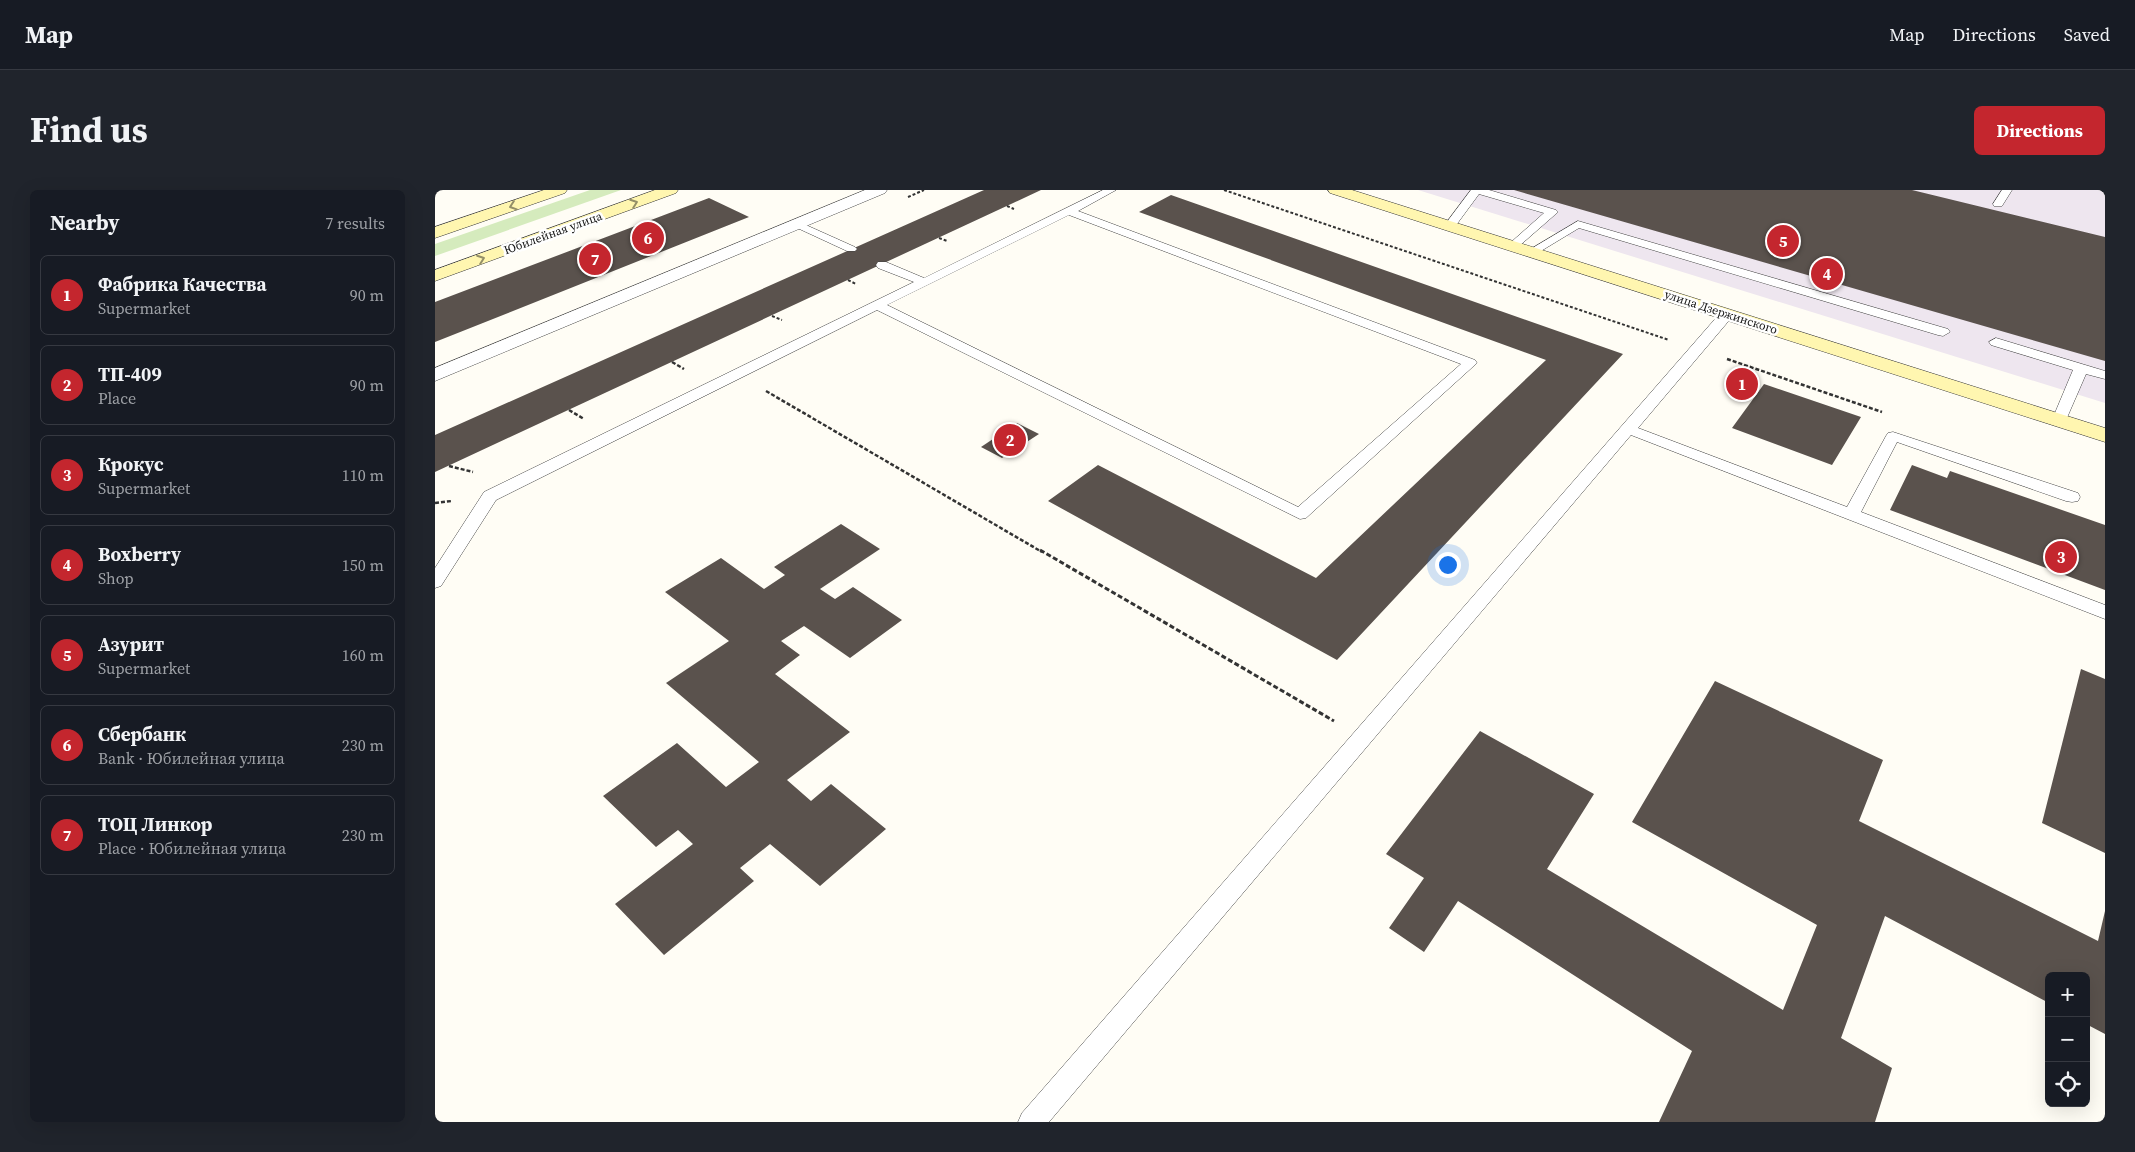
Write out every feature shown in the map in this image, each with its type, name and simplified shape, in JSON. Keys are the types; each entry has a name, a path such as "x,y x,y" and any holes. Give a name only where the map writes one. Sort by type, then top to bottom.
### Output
{"main road":[{"path":"435,233 559,190"},
{"name":"Юбилейная улица","path":"435,276 670,190"},
{"name":"улица Дзержинского","path":"1336,190 2105,435"}],"street":[{"path":"435,375 879,190"},
{"path":"435,229 469,222"}],"lane":[{"path":"435,582 490,496 1111,190"},
{"path":"1450,226 1477,190 1552,212 1513,246"},
{"path":"1998,204 2007,190"},
{"path":"877,305 1300,514 1470,363 1069,211"},
{"path":"797,224 851,249"},
{"path":"1532,252 1578,224 1943,332"},
{"path":"882,264 923,282"},
{"path":"1031,1122 1727,314"},
{"path":"1996,342 2105,375"},
{"path":"2059,420 2081,368"},
{"path":"1628,430 2105,612"},
{"path":"1851,515 1893,436 2072,498"}],"path":[{"path":"1224,190 1889,414"},
{"path":"737,374 1362,738"}],"shaded area":[{"path":"1418,190 2105,190 2105,403"}],"green space":[{"path":"590,190 621,190 435,256 435,244"}],"building":[{"path":"984,190 1041,190 435,472 435,435"},
{"path":"1514,190 1912,190 2105,237 2105,361"},
{"path":"1171,195 1623,354 1337,660 1048,501 1098,465 1316,578 1546,360 1139,212"},
{"path":"709,198 749,217 435,342 435,302"},
{"path":"1764,384 1861,417 1832,465 1732,428"},
{"path":"1017,423 1039,434 1002,458 981,447"},
{"path":"1912,465 1947,478 1950,471 2105,525 2105,590 1890,510"},
{"path":"841,524 880,549 820,589 835,599 853,587 902,620 850,658 804,626 781,641 800,655 775,674 850,732 787,780 811,801 831,784 886,829 820,886 770,844 740,868 754,881 664,955 615,904 693,844 678,830 656,847 603,796 677,743 726,787 759,762 666,683 729,641 665,592 721,558 764,589 785,575 774,567"},
{"path":"2081,669 2105,679 2105,853 2042,823"},
{"path":"1715,681 1883,760 1859,821 2098,941 2105,911 2105,1034 2090,1026 2090,972 2045,972 2045,1001 1885,916 1841,1038 1892,1068 1875,1122 1659,1122 1692,1051 1458,901 1424,952 1389,928 1424,878 1386,854 1480,731 1594,794 1547,869 1783,1010 1817,925 1632,822"}],"place":[{"name":"Сбербанк","path":"648,238"},
{"name":"Азурит","path":"1783,241"},
{"name":"ТОЦ Линкор","path":"595,259"},
{"name":"Boxberry","path":"1827,274"},
{"name":"Фабрика Качества","path":"1742,384"},
{"name":"ТП-409","path":"1010,440"},
{"name":"Крокус","path":"2061,557"}]}
